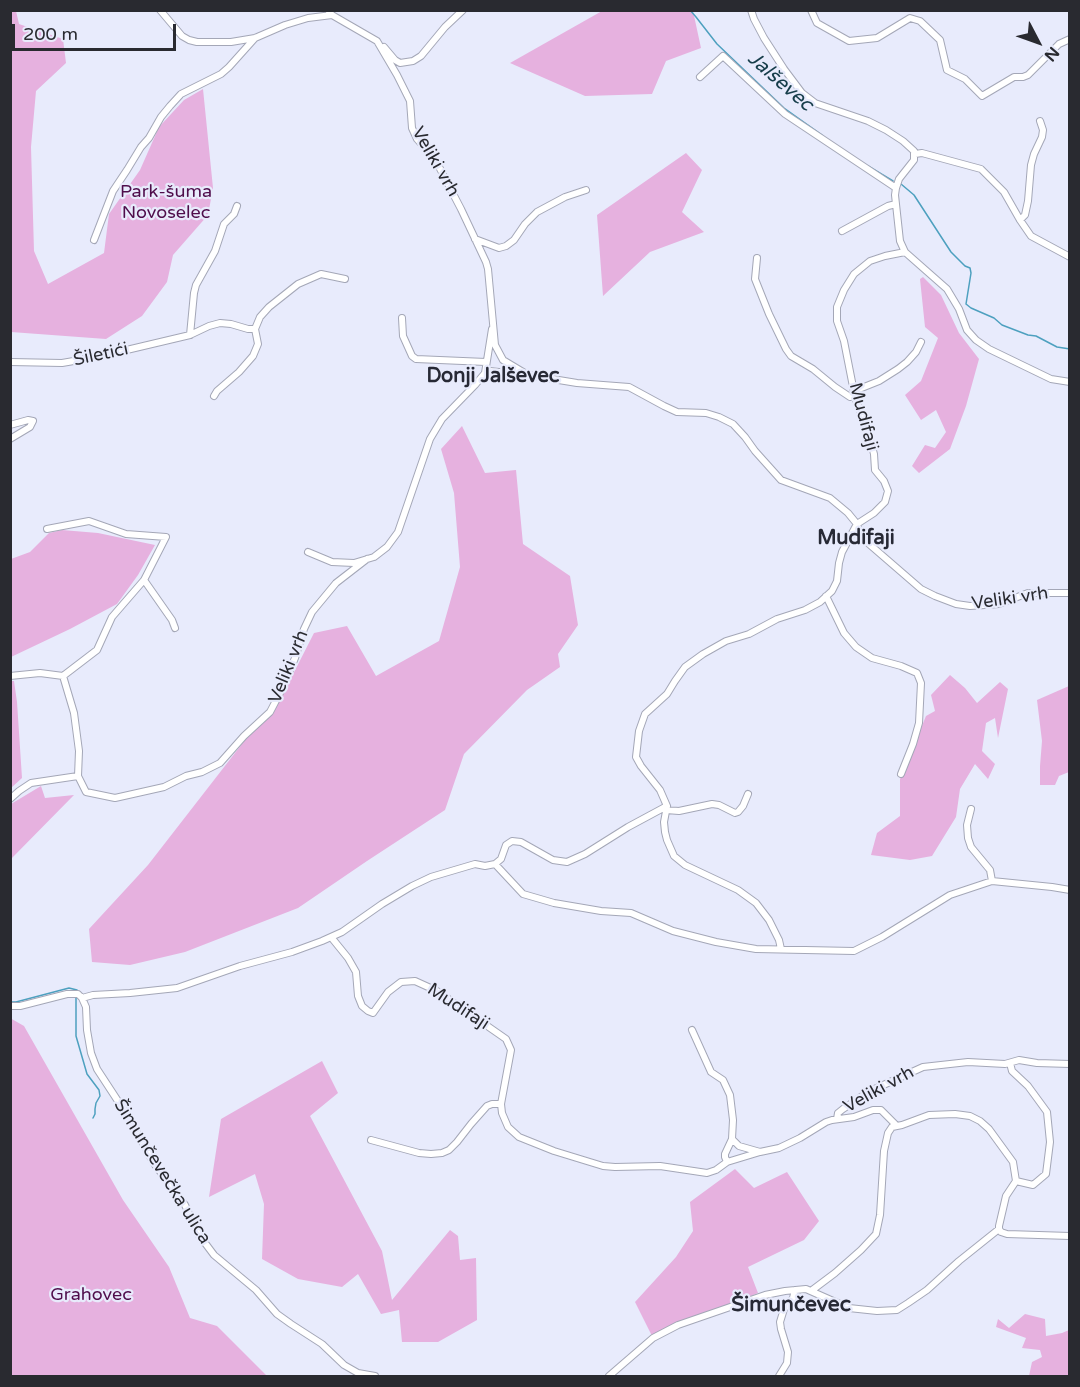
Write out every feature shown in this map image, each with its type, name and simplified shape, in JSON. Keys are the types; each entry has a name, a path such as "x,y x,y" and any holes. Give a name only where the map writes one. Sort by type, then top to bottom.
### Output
{"street":[{"path":"160,10 172,26 189,40 197,42 231,42 255,38 285,25 330,13"},
{"path":"377,41 400,63 413,61 421,56 445,27 463,10"},
{"path":"751,10 764,38 802,93 815,103 868,121 886,130 914,151 914,160 897,184 896,204 900,241 905,252 947,289 959,309 967,330 989,350 1051,379 1070,382"},
{"path":"811,10 818,23 849,42 877,38 910,18 920,21 940,40 947,70 965,79 982,96 1014,77 1028,75 1059,44 1070,39"},
{"name":"Veliki vrh","path":"330,13 377,41 397,75 410,101 412,128 417,139 436,161 488,269 495,345 499,354 508,363 528,375"},
{"path":"94,240 113,191 161,117 181,94 229,68 255,38"},
{"path":"700,76 723,56 785,114 897,184"},
{"path":"1020,220 1025,215 1028,201 1030,165 1042,137 1040,121"},
{"path":"915,154 922,153 981,169 1004,192 1031,236 1070,257"},
{"path":"474,238 499,248 506,246 537,213 565,197 586,190"},
{"path":"842,231 896,204"},
{"path":"190,335 196,285 215,251 224,224 234,214 237,206"},
{"name":"Mudifaji","path":"826,596 837,581 838,563 857,524 874,513 885,502 888,491 884,481 875,470 874,454 854,394 844,341 837,321 837,307 854,274 870,261 905,252"},
{"path":"757,258 755,279 786,349 791,356 813,369 849,397 898,369 912,357 921,342"},
{"path":"214,396 253,356 258,344 255,329 269,307 298,284 321,274 345,279"},
{"path":"402,318 403,336 411,357 486,362"},
{"name":"Veliki vrh","path":"485,373 493,320"},
{"name":"Šiletići","path":"10,362 62,363 97,357 190,335 220,323 255,329"},
{"name":"Veliki vrh","path":"78,776 86,792 115,798 164,788 186,776 202,772 220,763 270,712 282,689 312,612 336,583 367,559 374,557 398,532 430,439 442,419 485,373 490,371 577,383 629,387 677,412 719,417 733,424 780,480 830,498 848,513 869,544 910,580 921,589 956,604 970,606 999,604 1028,593 1070,593"},
{"path":"10,425 28,420 33,421 30,427 10,438"},
{"path":"10,676 40,672 63,676 97,650 112,617 144,580 166,537 126,534 89,521 47,529"},
{"path":"308,552 332,562 354,563 367,559"},
{"path":"144,580 172,620 175,628"},
{"path":"781,949 769,920 756,903 738,890 685,865 674,856 665,832 666,808 660,790 636,758 639,731 645,714 667,694 685,667 703,654 726,641 749,634 777,620 805,610 826,596 844,633 856,647 872,658 917,673 921,683 919,723 901,774"},
{"path":"10,799 31,783 78,776 79,750 74,713 63,676"},
{"path":"10,1006 20,1006 67,994 78,994 82,998 93,995 177,988 240,966 292,952 331,937 412,886 475,864 485,866 495,864 501,859 506,845 512,841 521,842 553,860 567,862 666,808 679,811 712,804 720,805 735,813 743,806 748,794"},
{"path":"971,809 967,825 970,848 990,870 992,881"},
{"path":"495,864 523,894 554,903 631,913 673,931 756,949 854,951 950,896 992,881 1070,890"},
{"name":"Mudifaji","path":"331,937 356,972 358,996 362,1006 368,1011 373,1013 388,992 401,982 415,981 437,991 506,1039 511,1050 501,1104"},
{"name":"Šimunčevečka ulica","path":"82,998 86,1007 91,1053 97,1069 131,1121 153,1162 185,1205 199,1235 213,1255 256,1290 278,1314 322,1344 344,1365 358,1373 375,1377"},
{"path":"692,1030 711,1072 723,1080 730,1095 733,1120 732,1139 725,1154 728,1162"},
{"name":"Veliki vrh","path":"837,1119 838,1113 868,1092 918,1068 968,1062 1010,1063 1019,1060 1070,1064"},
{"path":"1010,1063 1012,1071 1028,1086 1047,1112 1050,1142 1046,1174 1033,1185 1016,1181"},
{"path":"371,1140 419,1153 442,1153 457,1142 487,1106 501,1104 508,1127 519,1137 554,1151 603,1166 660,1166 706,1173 728,1162 779,1148 832,1120 881,1110 897,1126"},
{"path":"609,1377 654,1338 678,1325 765,1295 806,1289 849,1308 877,1311 897,1310 908,1304 999,1229 1006,1196 1016,1181 1013,1162 989,1129 970,1116 956,1114 929,1115 892,1127 888,1133 884,1151 880,1215 876,1234 835,1273 811,1291"},
{"path":"732,1139 739,1146 760,1152"},
{"path":"999,1229 1007,1234 1070,1236"},
{"path":"779,1377 787,1363 788,1352 780,1322 784,1309 793,1298 795,1290"}],"green space":[{"name":"Park-šuma Novoselec","path":"10,11 16,11 19,24 63,39 66,63 36,91 31,147 34,251 48,284 104,253 109,214 140,170 159,127 184,100 203,89 213,188 208,215 173,255 167,282 142,316 106,339 11,332"},
{"path":"602,11 693,11 701,48 666,61 652,94 585,96 510,63"},
{"path":"686,153 702,170 682,212 704,232 650,252 603,296 597,215"},
{"path":"923,277 941,295 959,333 979,359 966,406 950,449 919,473 912,466 925,445 935,448 946,432 936,410 921,420 905,395 921,381 938,338 925,327 920,279"},
{"path":"462,426 485,473 516,470 523,544 570,576 578,625 558,654 560,667 527,690 464,754 445,810 298,908 185,952 130,965 92,962 89,929 148,865 287,686 314,633 347,626 376,676 439,641 460,567 454,493 441,449"},
{"path":"62,530 98,533 155,545 138,575 117,604 11,657 11,559 30,552 49,533"},
{"path":"950,675 977,703 1000,682 1008,689 998,738 995,718 986,723 982,751 995,764 988,779 975,764 960,789 956,817 932,856 910,860 871,855 877,833 900,816 900,779 926,716 935,711 931,695"},
{"path":"11,681 14,681 17,702 22,778 11,788"},
{"path":"1069,686 1069,772 1059,776 1055,785 1040,785 1042,741 1037,700"},
{"path":"41,786 45,798 74,795 11,859 11,804"},
{"name":"Grahovec","path":"10,1018 24,1026 123,1200 169,1267 190,1318 217,1326 267,1376 11,1376"},
{"path":"322,1061 338,1093 310,1116 382,1251 392,1300 450,1230 458,1236 460,1260 476,1258 477,1320 438,1342 402,1342 399,1310 381,1314 358,1274 342,1287 298,1279 262,1259 264,1204 255,1174 209,1197 221,1119"},
{"path":"735,1169 754,1188 787,1172 819,1221 804,1240 748,1267 758,1293 653,1338 635,1302 676,1257 693,1231 690,1202"},
{"path":"1025,1314 1045,1319 1046,1336 1069,1330 1069,1376 1029,1376 1032,1362 1042,1357 1040,1350 1022,1348 1026,1338 996,1327 998,1319 1009,1328"}],"waterway":[{"name":"Jalševec","path":"690,10 717,44 784,108 822,135"},
{"name":"Jalševec","path":"868,166 893,181"},
{"name":"Jalševec","path":"901,184 914,195 951,252 970,268 966,304 994,318 1002,325 1036,336 1057,347 1070,349"},
{"path":"10,1002 69,988 77,990"},
{"path":"76,998 76,1036 87,1074 99,1090 100,1096 93,1118"}],"district":[{"name":"Donji Jalševec","path":"493,377"},
{"name":"Mudifaji","path":"856,539"},
{"name":"Šimunčevec","path":"791,1305"}]}
